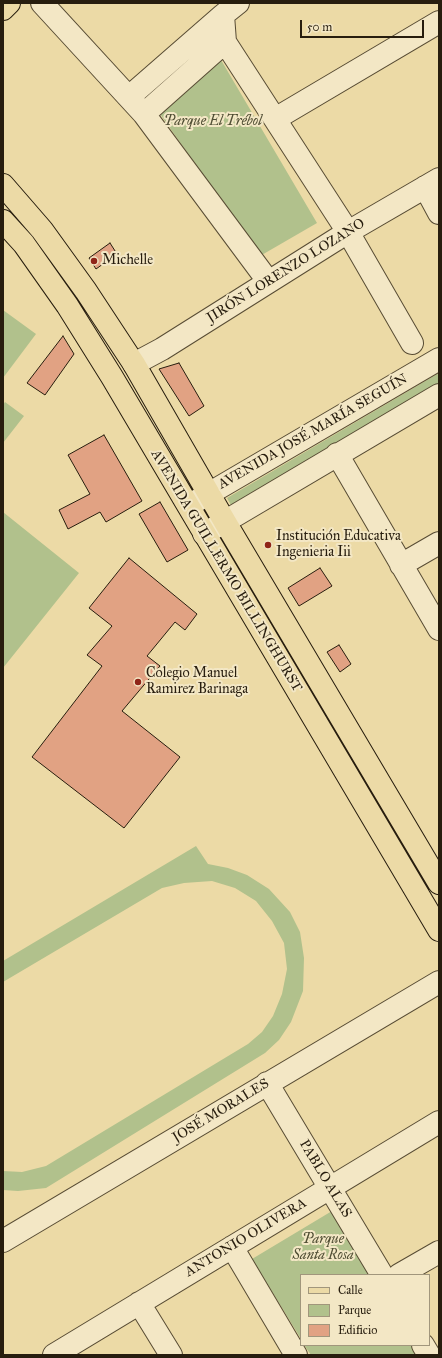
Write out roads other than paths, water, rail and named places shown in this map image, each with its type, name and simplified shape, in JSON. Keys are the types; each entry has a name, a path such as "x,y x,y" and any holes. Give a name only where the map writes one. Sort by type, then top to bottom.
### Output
{"main road":[{"path":"3,9 9,3"},
{"name":"AVENIDA GUILLERMO BILLINGHURST","path":"3,186 42,230 86,291 134,364 225,522 439,882"},
{"name":"AVENIDA GUILLERMO BILLINGHURST","path":"3,221 24,244 67,305 112,377 439,930"}],"street":[{"path":"42,3 144,114 268,281"},
{"path":"129,97 230,9"},
{"path":"144,114 225,42 230,9"},
{"path":"275,119 439,22"},
{"path":"225,42 348,232 412,343"},
{"path":"432,183 439,212"},
{"name":"JIRÓN LORENZO LOZANO","path":"134,364 348,232 432,183"},
{"name":"AVENIDA JOSÉ MARÍA SEGUÍN","path":"188,506 439,359"},
{"path":"204,534 439,395"},
{"path":"337,454 439,629"},
{"path":"401,565 439,543"},
{"name":"JOSÉ MORALES","path":"3,1241 439,982"},
{"name":"PABLO ALAS","path":"267,1083 381,1274"},
{"name":"ANTONIO OLIVERA","path":"54,1355 439,1122"},
{"path":"232,1247 296,1355"},
{"path":"401,1274 439,1252"},
{"path":"139,1303 170,1355"},
{"path":"424,1346 429,1355"}],"place":[{"name":"Michelle","path":"94,261"},
{"name":"Institución Educativa Ingenieria Iii","path":"268,545"},
{"name":"Colegio Manuel Ramirez Barinaga","path":"138,682"}],"park label":[{"name":"Parque El Trébol","path":"213,122"},
{"name":"Parque Santa Rosa","path":"323,1248"}]}
